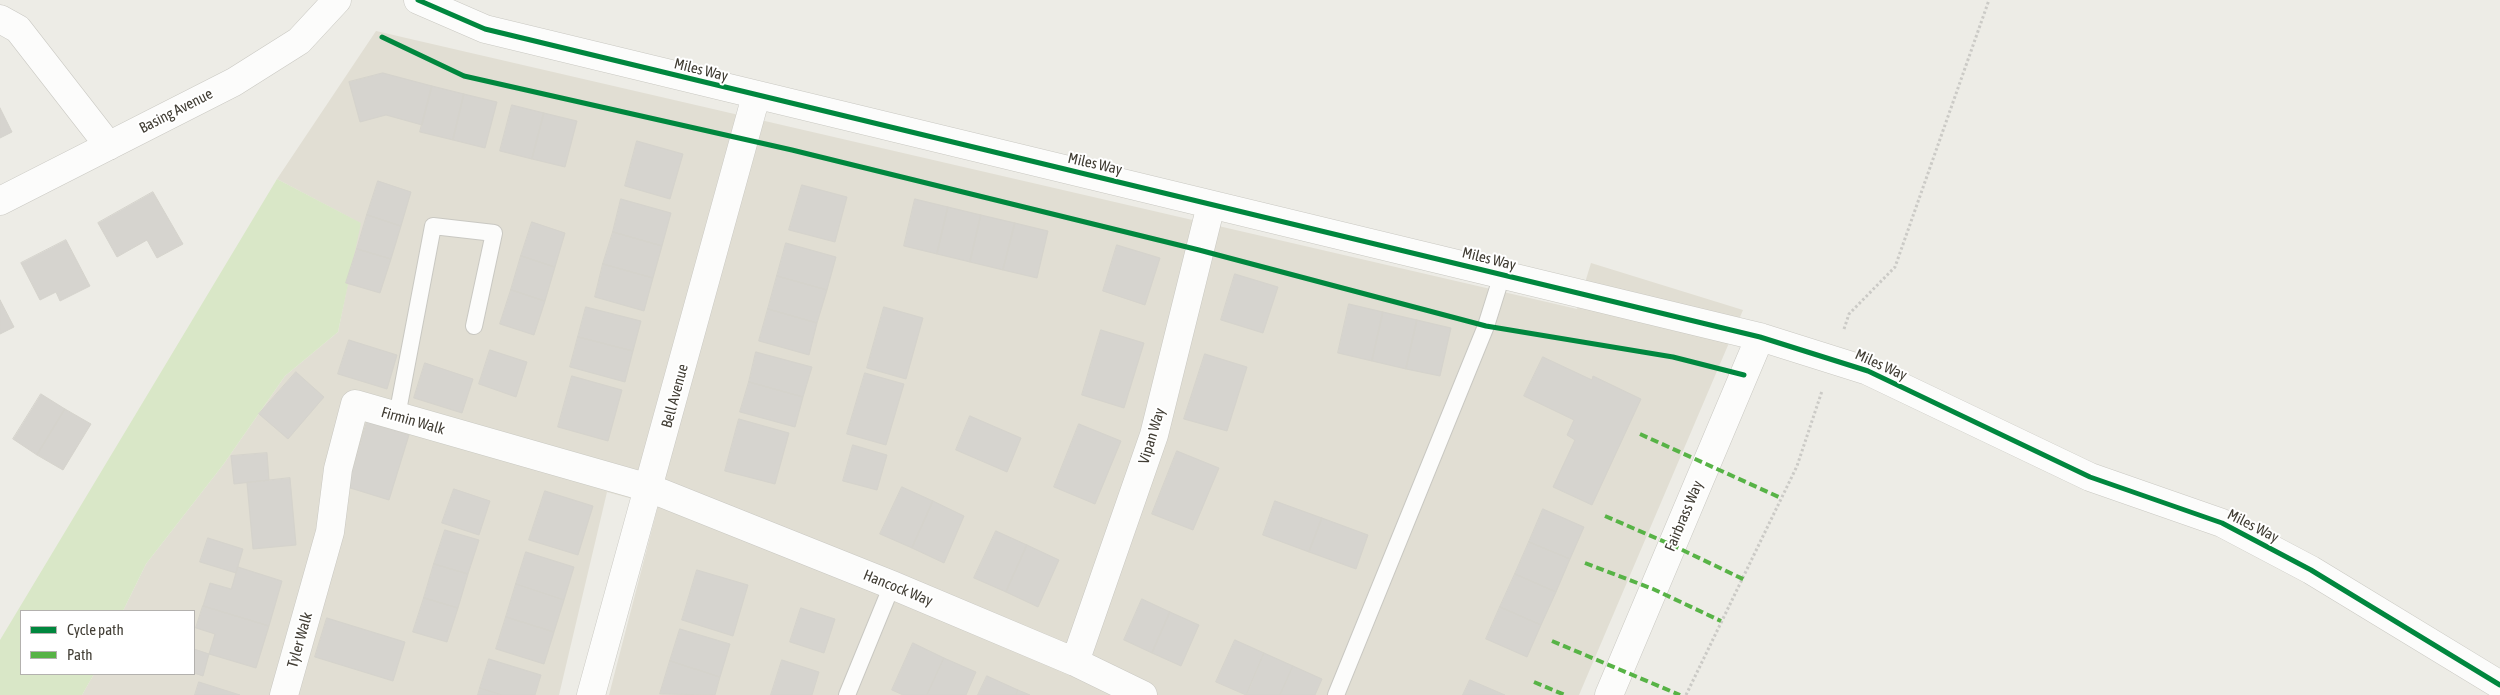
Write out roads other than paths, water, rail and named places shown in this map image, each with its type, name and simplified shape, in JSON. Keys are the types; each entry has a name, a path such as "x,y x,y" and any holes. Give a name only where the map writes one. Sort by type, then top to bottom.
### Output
{"street":[{"name":"Basing Avenue","path":"0,201 234,82 299,41 337,0"},
{"name":"Miles Way","path":"418,0 485,29 1760,337 1868,371 2090,476 2222,523 2311,570 2500,685"},
{"path":"0,19 18,29 109,146"},
{"name":"Bell Avenue","path":"591,695 756,96"},
{"name":"Vipan Way","path":"1075,662 1154,434 1211,205"},
{"name":"Fairbrass Way","path":"1609,695 1760,337"},
{"name":"Firmin Walk","path":"315,586 330,532 338,469 355,404 649,488"},
{"name":"Hancock Way","path":"649,488 892,585 1075,662 1143,695"},
{"name":"Tyler Walk","path":"284,695 315,586"}],"lane":[{"path":"397,416 433,226 494,233 474,326"},
{"path":"1336,695 1486,326 1502,275"},
{"path":"847,695 892,585"}]}
